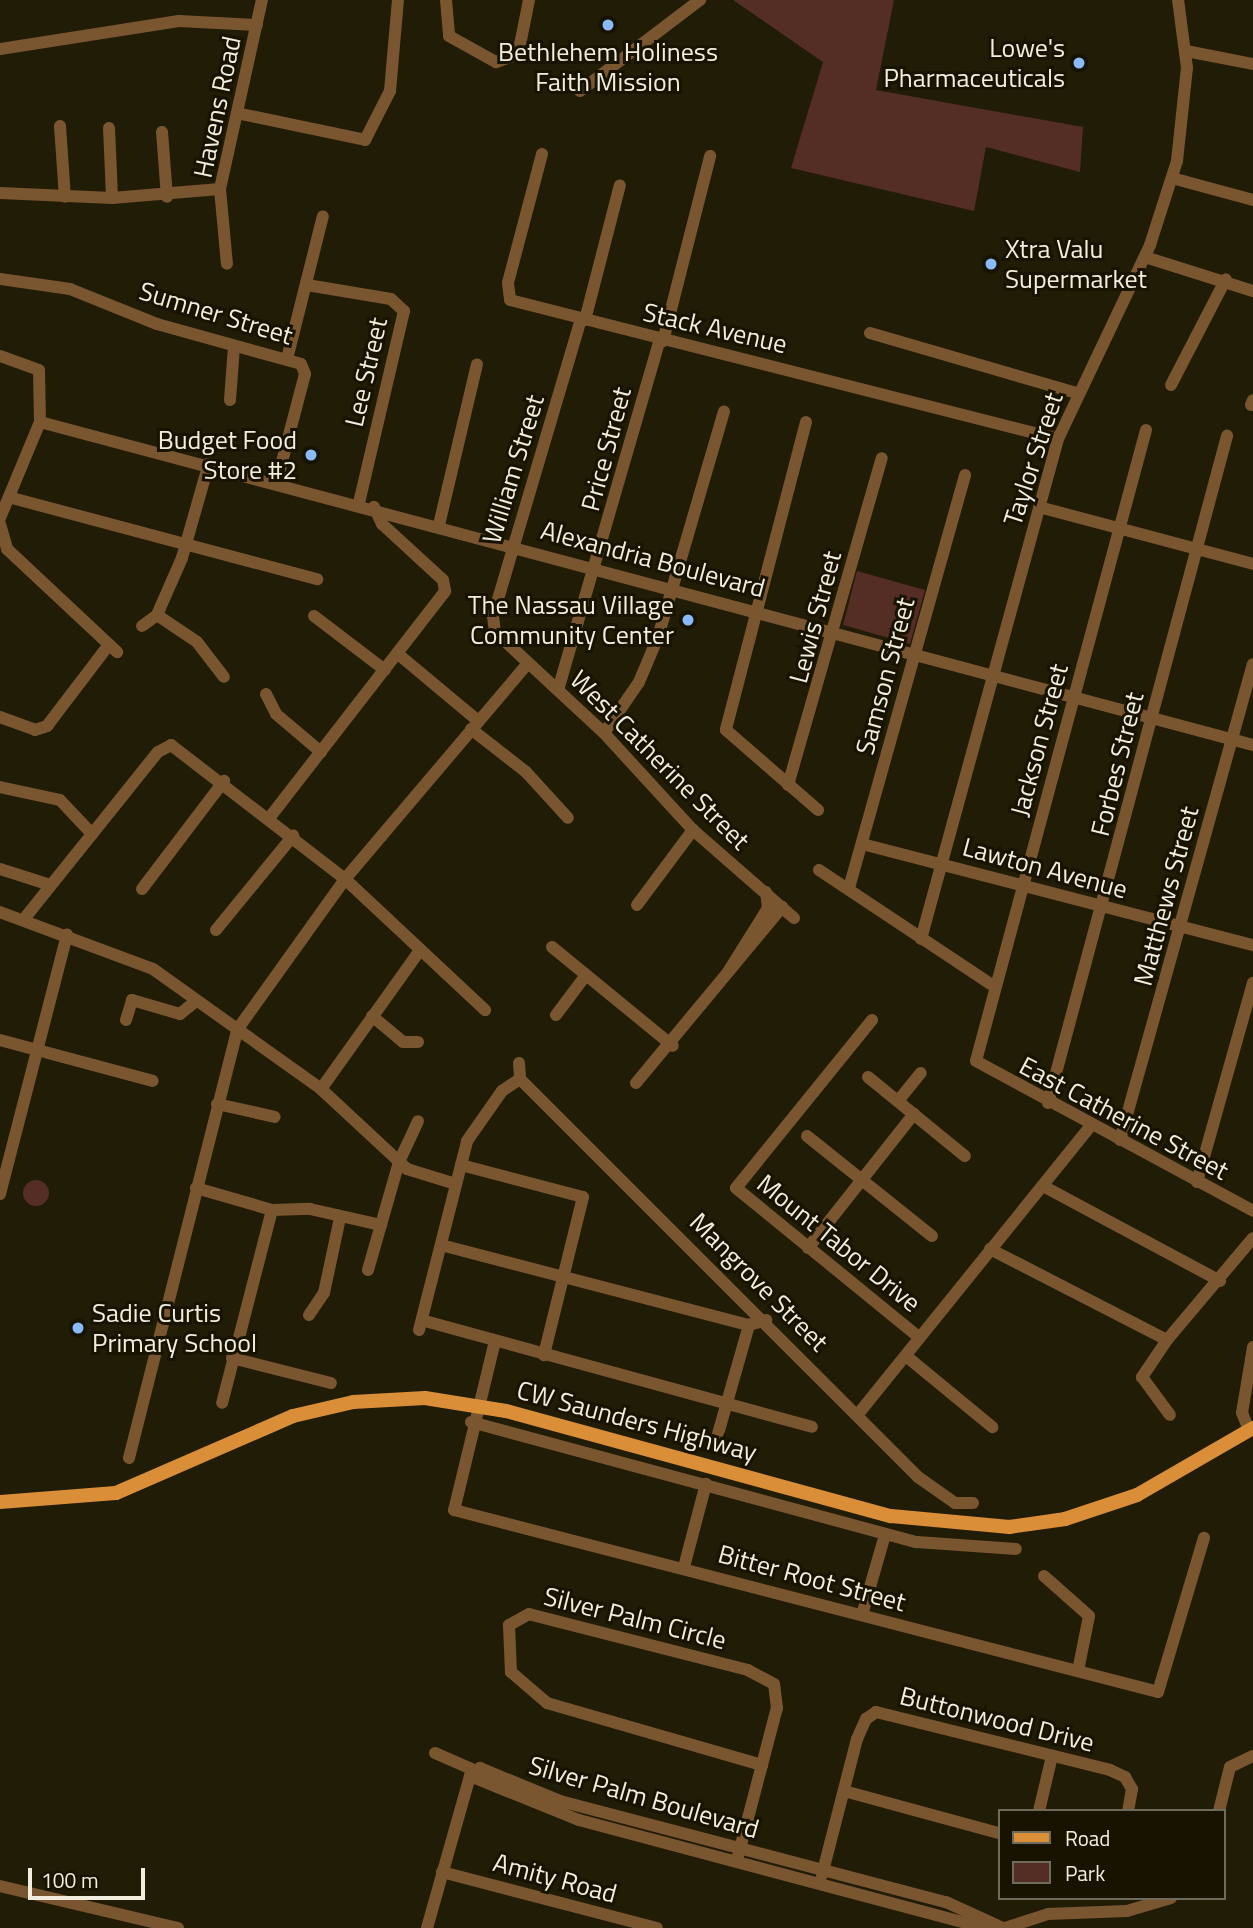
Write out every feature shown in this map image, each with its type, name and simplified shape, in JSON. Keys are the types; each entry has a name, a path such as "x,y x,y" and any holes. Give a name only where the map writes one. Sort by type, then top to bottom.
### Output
{"main road":[{"name":"CW Saunders Highway","path":"0,1502 116,1493 167,1476 272,1424 353,1402 415,1398 477,1405 876,1512 978,1528 1065,1519 1137,1495 1251,1429"}],"street":[{"name":"Havens Road","path":"227,264 220,189 241,114 262,0"},
{"path":"241,114 365,140 390,91 398,0"},
{"path":"446,0 449,36 496,62 513,56 520,45 530,0"},
{"path":"580,91 700,0"},
{"name":"Taylor Street","path":"921,939 944,865 1058,439 1077,393 1145,257 1172,178 1183,130 1186,51 1178,0"},
{"path":"0,49 179,21 257,25"},
{"path":"1186,51 1253,64"},
{"path":"60,126 65,197"},
{"path":"108,128 112,198"},
{"path":"162,132 166,197"},
{"name":"Stack Avenue","path":"542,154 506,296 662,340 1058,439"},
{"name":"Price Street","path":"558,690 662,340 710,156"},
{"path":"1172,178 1253,200"},
{"name":"William Street","path":"495,632 493,617 583,319 620,186"},
{"path":"0,193 112,198 166,197 220,189"},
{"path":"287,359 323,216"},
{"path":"1145,257 1226,279 1253,291"},
{"name":"Sumner Street","path":"0,279 69,289 234,347 287,359 305,374 277,481"},
{"path":"1171,385 1226,279"},
{"name":"Lee Street","path":"307,285 391,299 404,310 359,503"},
{"path":"870,333 1077,393"},
{"path":"230,400 234,347"},
{"path":"0,356 39,370 40,422 12,498 0,518"},
{"path":"439,525 477,364"},
{"path":"604,733 639,682 674,588 724,411"},
{"name":"Alexandria Boulevard","path":"40,422 277,481 1253,745"},
{"path":"806,422 726,730 818,810"},
{"name":"Jackson Street","path":"976,1061 1146,430"},
{"name":"Forbes Street","path":"1048,1103 1104,906 1227,436"},
{"name":"Lewis Street","path":"788,785 882,458"},
{"path":"142,626 157,615 185,547 209,463"},
{"name":"Samson Street","path":"849,888 866,845 912,653 965,475"},
{"path":"12,498 185,547 317,579"},
{"path":"270,817 398,654 445,587 382,524 374,507"},
{"path":"1039,507 1253,564"},
{"path":"0,524 3,553 112,649 47,726 35,730 0,717"},
{"path":"157,615 204,648 224,677"},
{"path":"314,616 385,670"},
{"name":"West Catherine Street","path":"495,632 604,733 693,830 794,918"},
{"path":"398,654 526,772 568,818"},
{"path":"129,1458 237,1030 345,879 528,663"},
{"name":"Matthews Street","path":"1120,1140 1182,927 1253,664"},
{"path":"266,694 276,714 321,752"},
{"path":"24,919 164,747 177,747 270,817 345,879 485,1010"},
{"path":"142,889 223,781"},
{"path":"0,787 60,800 92,834"},
{"path":"637,905 693,830"},
{"path":"216,930 293,836"},
{"name":"Lawton Avenue","path":"866,845 1253,945"},
{"path":"0,869 50,885"},
{"path":"819,870 995,987"},
{"path":"727,976 735,950 768,908 765,892"},
{"path":"636,1083 673,1046 782,907"},
{"path":"0,912 121,952 321,1089 400,1162 456,1184"},
{"path":"0,1194 13,1130 67,935"},
{"path":"552,947 673,1046"},
{"path":"321,1089 420,950"},
{"path":"556,1015 586,975"},
{"path":"1197,1182 1253,983"},
{"path":"126,1020 132,1000 180,1014 196,1001"},
{"path":"372,1016 403,1042 418,1042"},
{"name":"Mount Tabor Drive","path":"872,1020 737,1184 739,1194 920,1338"},
{"path":"0,1040 153,1081"},
{"name":"East Catherine Street","path":"976,1061 1048,1103 1253,1211"},
{"path":"519,1063 520,1079 508,1083 471,1133 422,1326 495,1341 726,1406 812,1427"},
{"path":"898,1101 921,1073"},
{"path":"868,1077 965,1156"},
{"name":"Mangrove Street","path":"520,1079 859,1413 930,1488 955,1503 973,1503"},
{"path":"217,1104 275,1117"},
{"path":"808,1248 914,1114"},
{"path":"368,1270 400,1162 418,1121"},
{"path":"859,1413 1091,1125"},
{"path":"0,1126 13,1130"},
{"path":"807,1136 932,1236"},
{"path":"461,1165 581,1195 565,1278 544,1355"},
{"path":"1043,1186 1220,1281"},
{"path":"196,1188 272,1210 310,1209 340,1218 381,1225"},
{"path":"222,1403 272,1210"},
{"path":"309,1314 324,1293 340,1218"},
{"path":"1170,1415 1142,1377 1167,1340 1220,1281 1253,1238"},
{"path":"441,1245 749,1325 766,1321"},
{"path":"990,1250 1167,1340"},
{"path":"716,1441 749,1325"},
{"path":"495,1341 471,1422 878,1533 961,1549 1016,1549"},
{"path":"1251,1429 1242,1413 1253,1347"},
{"path":"906,1356 992,1427"},
{"path":"232,1358 331,1383"},
{"name":"Bitter Root Street","path":"471,1422 454,1510 684,1567 1158,1692 1204,1538"},
{"path":"587,1452 592,1434"},
{"path":"638,1466 642,1448"},
{"path":"673,1475 676,1457"},
{"path":"684,1567 706,1484"},
{"path":"862,1615 878,1533 876,1512"},
{"path":"1044,1576 1089,1616 1079,1671"},
{"name":"Silver Palm Circle","path":"738,1854 762,1765 779,1693 763,1676 529,1614 509,1625 511,1672 547,1703 762,1765"},
{"name":"Buttonwood Drive","path":"822,1876 866,1719 876,1712 1125,1777 1132,1788 1128,1809"},
{"name":"Silver Palm Boulevard","path":"435,1753 579,1820 738,1854 822,1876 956,1917 1004,1928"},
{"path":"1039,1809 1052,1756"},
{"path":"1220,1809 1230,1768 1253,1756"},
{"path":"427,1928 471,1772"},
{"path":"844,1791 998,1833"},
{"name":"Amity Road","path":"442,1872 657,1928"},
{"path":"0,1886 178,1928"},
{"path":"1004,1928 1048,1914 1107,1904 1153,1907 1167,1900"},
{"name":"Silver Palm Boulevard","path":"956,1917 984,1928"}],"green space":[{"path":"733,0 894,0 876,90 1083,127 1080,172 986,147 974,211 791,168 823,62"},
{"path":"857,571 925,590 910,644 843,625"},
{"path":"36,1180 45,1184 49,1193 45,1202 36,1206 27,1202 23,1193 27,1184"}],"place":[{"name":"Bethlehem Holiness Faith Mission","path":"608,25"},
{"name":"Lowe's Pharmaceuticals","path":"1079,63"},
{"name":"Xtra Valu Supermarket","path":"991,264"},
{"name":"Budget Food Store #2","path":"311,455"},
{"name":"The Nassau Village Community Center","path":"688,620"},
{"name":"Sadie Curtis Primary School","path":"78,1328"}]}
